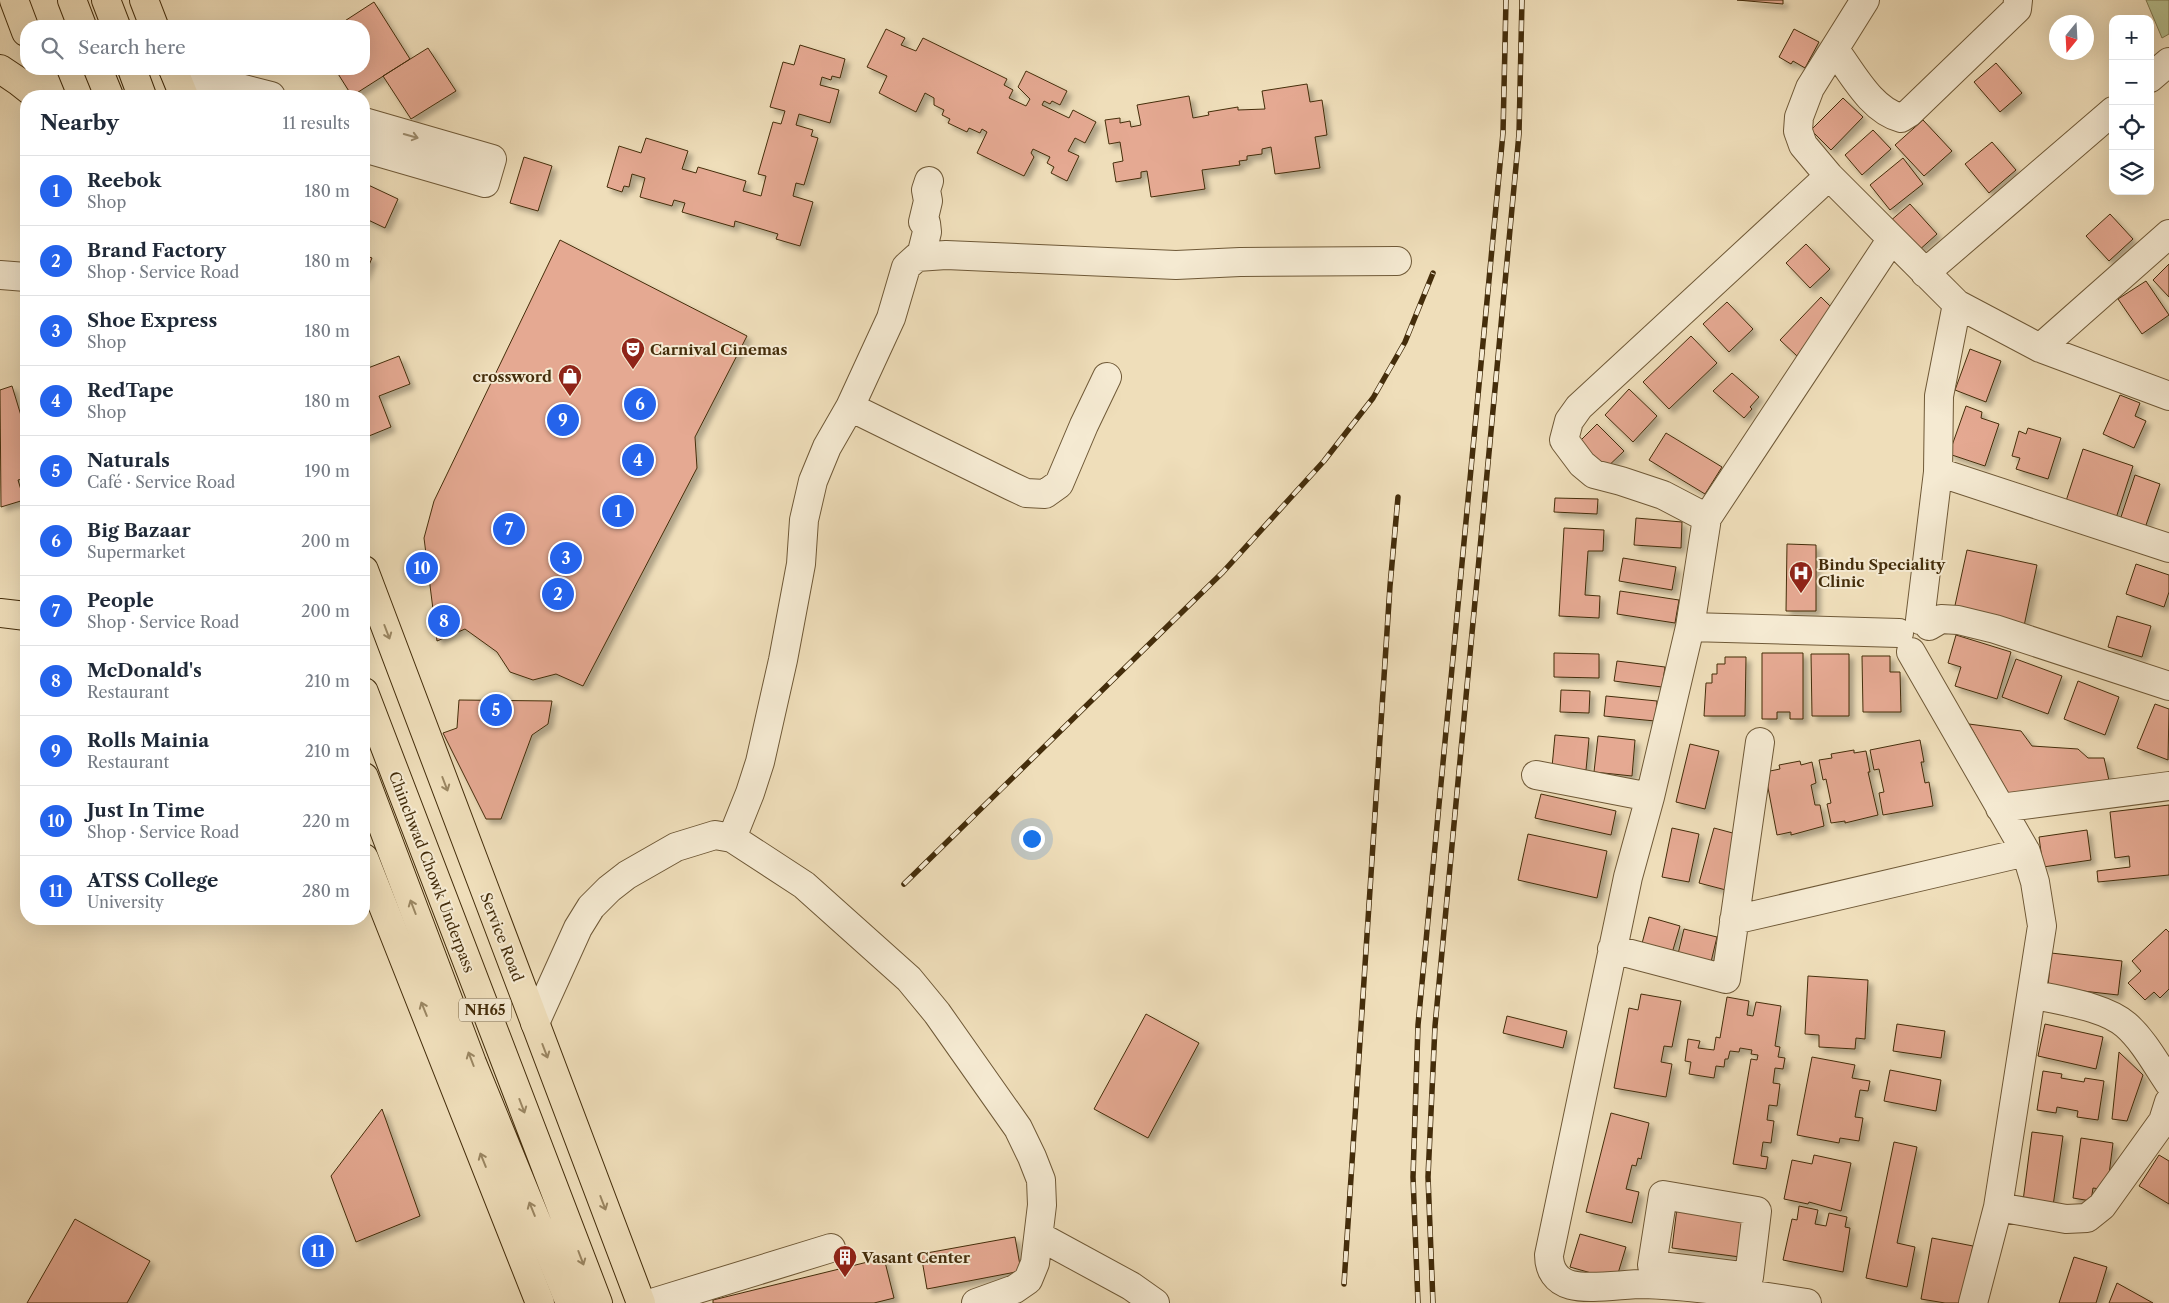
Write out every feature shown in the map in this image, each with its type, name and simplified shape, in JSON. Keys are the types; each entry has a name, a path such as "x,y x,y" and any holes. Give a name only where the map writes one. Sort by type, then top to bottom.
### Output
{"main road":[{"path":"14,0 22,20"},
{"path":"72,0 80,20"},
{"path":"106,0 114,20"},
{"path":"144,0 152,20"},
{"path":"0,69 29,90"},
{"path":"42,75 49,90"},
{"path":"100,75 106,90"},
{"path":"134,75 140,90"},
{"path":"176,75 182,90"},
{"name":"Service Road","path":"370,586 641,1303"},
{"path":"0,613 20,615"},
{"name":"Chinchwad Chowk Underpass","path":"370,708 598,1303"},
{"name":"Chinchwad Chowk Underpass","path":"370,793 472,1063 570,1303"},
{"path":"370,873 540,1303"}],"street":[{"path":"1865,0 1810,88 1799,117 1798,132 1803,145 1829,176 1957,304 2040,348 2169,396"},
{"path":"1834,50 1878,107 1890,115 1901,118 1910,113 2017,10 2018,0"},
{"path":"2154,75 2169,62"},
{"path":"193,75 249,90"},
{"path":"1925,273 2109,114"},
{"path":"370,124 488,171 370,149"},
{"path":"1707,518 1663,495 1621,480 1594,474 1582,464 1564,440 1569,421 1579,407 1829,176"},
{"path":"922,256 927,232 926,223 923,222 928,202 926,190 928,181"},
{"path":"2040,348 2164,236 2169,234"},
{"path":"1807,1303 1709,1281 1572,1286 1558,1279 1549,1267 1549,1255 1612,948 1690,628 1707,518 1892,240"},
{"path":"732,838 757,770 783,660 801,564 804,520 813,481 827,447 850,407 891,318 906,268 917,257 946,255 1176,265 1240,262 1397,261"},
{"path":"0,275 20,277"},
{"path":"1957,304 1939,396 1938,472 1915,633 2000,808 2026,852 2035,882 2042,926 1998,1207 1974,1303"},
{"path":"850,407 1026,493 1045,494 1059,484 1106,378"},
{"path":"1938,472 2169,548"},
{"path":"1690,628 1915,633 1941,619 1958,620 1995,629 2169,686"},
{"path":"1612,948 1726,978 1760,742"},
{"path":"1536,775 1650,797"},
{"path":"2000,808 2169,786"},
{"path":"535,1023 578,928 591,907 609,889 627,875 676,847 715,835 732,838 804,885 908,979 937,1013 1018,1128 1041,1180 1042,1205 1035,1263 1028,1280 1015,1289 976,1303"},
{"path":"1734,920 2026,852"},
{"path":"2032,994 2106,1012 2124,1024 2137,1037 2169,1083"},
{"path":"1998,1207 2066,1219 2086,1218 2102,1206 2163,1121 2169,1102"},
{"path":"1039,1236 1131,1286 1156,1303"},
{"path":"652,1303 831,1248"}],"green space":[{"path":"2146,0 2169,0 2169,34 2162,38 2154,15"}],"building":[{"path":"1737,0 1783,0 1783,4"},
{"path":"374,2 410,59 361,90 348,90 339,75 370,75 370,20 346,20"},
{"path":"886,29 905,38 901,45 916,51 923,38 1007,79 1004,85 1013,90 1009,98 1026,106 1030,99 1018,87 1026,71 1067,91 1060,105 1052,101 1050,104 1044,101 1042,105 1069,118 1073,110 1096,122 1085,143 1075,138 1068,151 1079,156 1067,181 1051,173 1054,167 1047,163 1050,157 1033,149 1031,153 1034,157 1024,176 977,153 987,132 982,129 980,133 969,128 967,132 948,123 950,119 942,115 944,110 934,105 934,98 925,93 916,112 879,93 887,76 867,67"},
{"path":"1794,29 1819,42 1805,68 1793,61 1791,64 1779,57"},
{"path":"800,45 845,59 840,78 832,76 831,80 822,77 820,85 839,90 830,123 799,114 796,125 813,130 811,136 818,138 804,185 796,183 793,196 813,202 800,246 776,239 778,234 735,221 734,227 682,212 685,203 674,200 672,206 640,197 645,178 632,174 629,187 624,186 622,192 607,187 619,146 641,153 646,138 688,151 682,169 696,173 698,167 746,181 743,191 761,196 766,176 758,174 773,122 781,124 785,111 770,107 783,62 794,65"},
{"path":"428,48 456,91 411,119 383,76"},
{"path":"1996,63 2022,93 2000,112 1974,82"},
{"path":"1307,84 1310,102 1322,100 1327,135 1315,137 1320,168 1275,174 1271,147 1262,149 1262,154 1247,156 1247,160 1239,161 1240,165 1202,170 1205,189 1151,197 1147,171 1141,172 1141,178 1116,182 1113,163 1123,161 1120,142 1109,144 1105,120 1120,118 1120,123 1130,121 1131,127 1141,125 1137,105 1189,96 1193,118 1209,115 1208,112 1238,107 1238,110 1265,109 1262,91"},
{"path":"1843,98 1863,117 1831,150 1811,130"},
{"path":"1923,120 1952,151 1924,176 1895,145"},
{"path":"1873,130 1891,149 1862,175 1845,155"},
{"path":"1992,142 2016,170 1989,193 1965,164"},
{"path":"524,157 552,166 538,211 510,203"},
{"path":"1903,158 1923,184 1890,210 1870,185"},
{"path":"370,186 398,199 385,228 370,221"},
{"path":"1910,204 1937,234 1917,252 1889,222"},
{"path":"2110,214 2133,239 2109,261 2086,236"},
{"path":"560,240 747,336 695,437 697,468 583,686 556,674 533,680 510,672 497,652 465,629 437,641 424,538 434,501"},
{"path":"1806,244 1830,269 1810,288 1786,263"},
{"path":"2169,264 2169,297 2153,280"},
{"path":"2146,281 2169,315 2142,334 2118,299"},
{"path":"1821,297 1831,307 1797,356 1780,340"},
{"path":"1727,302 1753,329 1729,352 1703,324"},
{"path":"1691,336 1717,363 1669,409 1643,382"},
{"path":"1970,349 2001,361 1986,402 1955,390"},
{"path":"399,356 410,384 379,396 391,427 370,436 370,367"},
{"path":"1732,373 1759,397 1750,407 1752,409 1744,418 1713,391"},
{"path":"12,386 20,412 20,480 18,480 20,501 1,507 0,390"},
{"path":"1629,389 1657,416 1633,442 1605,415"},
{"path":"2120,395 2140,403 2135,416 2146,421 2134,448 2103,434"},
{"path":"1966,406 1982,412 1981,418 1999,424 1985,466 1949,454"},
{"path":"1597,424 1624,451 1602,472 1576,445"},
{"path":"2028,428 2061,438 2048,479 2016,469 2020,458 2012,456 2019,431 2026,434"},
{"path":"1666,433 1722,467 1705,494 1649,460"},
{"path":"2083,449 2133,466 2116,518 2066,501"},
{"path":"2135,475 2160,484 2145,528 2120,520"},
{"path":"1555,498 1598,499 1597,514 1554,512"},
{"path":"1636,518 1682,522 1681,548 1634,545"},
{"path":"1564,528 1604,530 1603,551 1588,551 1585,595 1600,596 1599,618 1559,616"},
{"path":"1787,544 1816,545 1816,611 1786,611"},
{"path":"1967,550 2037,565 2024,626 1954,610"},
{"path":"1623,558 1676,567 1672,590 1619,581"},
{"path":"2136,564 2169,575 2169,592 2164,607 2126,594"},
{"path":"1620,591 1679,600 1675,623 1617,614"},
{"path":"2117,616 2151,626 2142,657 2108,647"},
{"path":"1956,635 2011,652 1997,699 1955,686 1961,667 1948,663"},
{"path":"1554,653 1599,654 1599,678 1554,677"},
{"path":"1762,653 1803,653 1803,719 1790,719 1790,712 1777,712 1777,719 1762,719"},
{"path":"1811,654 1849,654 1849,716 1812,716"},
{"path":"1862,656 1890,656 1890,672 1900,672 1901,712 1863,712"},
{"path":"1725,657 1746,657 1745,716 1704,716 1706,683 1712,683 1712,674 1717,674 1717,664 1725,664"},
{"path":"2016,659 2062,676 2048,714 2002,697"},
{"path":"1617,661 1665,667 1662,687 1614,681"},
{"path":"2078,681 2119,697 2105,735 2064,719"},
{"path":"1561,690 1590,691 1589,713 1560,712"},
{"path":"1606,696 1657,701 1655,721 1604,716"},
{"path":"459,700 552,701 548,724 532,735 501,819 486,819 443,733 457,728"},
{"path":"2155,704 2169,709 2168,760 2137,748"},
{"path":"1969,724 2021,731 2032,746 2078,749 2088,758 2104,758 2110,785 2015,805"},
{"path":"1555,735 1589,738 1586,770 1552,767"},
{"path":"1598,736 1635,740 1632,776 1594,772"},
{"path":"1920,740 1924,762 1921,762 1925,783 1929,782 1933,806 1883,815 1879,793 1884,792 1879,769 1874,770 1870,750"},
{"path":"1690,744 1719,751 1705,809 1676,802"},
{"path":"1854,750 1854,753 1866,751 1870,772 1868,772 1878,815 1845,823 1845,821 1831,823 1827,804 1831,803 1826,779 1823,780 1819,760 1832,758 1831,754"},
{"path":"1800,761 1801,765 1812,762 1816,783 1811,785 1815,805 1820,805 1824,826 1791,835 1791,832 1777,835 1765,772 1780,769 1779,765"},
{"path":"1541,794 1616,811 1611,835 1535,818"},
{"path":"2169,805 2169,875 2098,882 2097,871 2130,867 2129,856 2115,858 2110,812"},
{"path":"1672,828 1699,834 1689,882 1662,877"},
{"path":"1714,828 1740,835 1726,890 1699,883"},
{"path":"2087,830 2091,860 2043,867 2039,837"},
{"path":"1528,834 1607,851 1597,898 1518,880"},
{"path":"1649,917 1680,926 1670,960 1640,951"},
{"path":"1684,929 1717,937 1710,966 1677,958"},
{"path":"2166,929 2169,932 2169,989 2160,998 2154,992 2145,1000 2128,983 2141,971 2132,961"},
{"path":"2051,953 2122,961 2118,995 2048,987"},
{"path":"1808,976 1868,980 1865,1039 1856,1038 1855,1049 1819,1047 1819,1035 1805,1034"},
{"path":"1641,994 1681,1001 1672,1047 1664,1046 1661,1062 1672,1064 1666,1097 1614,1088 1629,1008 1638,1010"},
{"path":"1727,997 1749,1001 1747,1015 1753,1016 1756,1002 1781,1006 1775,1046 1780,1047 1778,1057 1785,1058 1783,1069 1775,1068 1773,1083 1780,1084 1777,1106 1769,1105 1767,1120 1774,1121 1771,1143 1763,1142 1761,1156 1768,1157 1766,1169 1733,1164 1751,1059 1757,1060 1758,1055 1751,1054 1752,1050 1740,1048 1739,1052 1730,1051 1728,1059 1725,1059 1724,1067 1716,1066 1714,1078 1689,1074 1691,1062 1685,1061 1688,1039 1700,1041 1698,1048 1714,1050 1716,1037 1720,1038"},
{"path":"1146,1014 1199,1043 1148,1138 1094,1109"},
{"path":"1507,1016 1567,1031 1563,1048 1503,1033"},
{"path":"1897,1024 1945,1031 1941,1058 1893,1051"},
{"path":"2045,1024 2103,1037 2096,1069 2038,1056"},
{"path":"2119,1052 2143,1075 2127,1121 2112,1119"},
{"path":"1812,1057 1855,1065 1852,1078 1870,1081 1868,1091 1860,1090 1855,1117 1863,1118 1859,1141 1840,1138 1839,1143 1797,1135"},
{"path":"1890,1070 1941,1080 1936,1111 1884,1101"},
{"path":"2043,1071 2062,1074 2061,1078 2084,1082 2085,1078 2104,1081 2098,1120 2077,1117 2078,1111 2057,1107 2056,1113 2037,1110"},
{"path":"382,1109 420,1216 356,1242 331,1176"},
{"path":"1611,1113 1649,1123 1641,1159 1638,1158 1636,1166 1632,1165 1626,1189 1639,1192 1632,1223 1586,1212"},
{"path":"2032,1132 2063,1136 2053,1206 2023,1201"},
{"path":"2081,1138 2113,1143 2107,1190 2093,1188 2091,1201 2073,1198"},
{"path":"1894,1142 1917,1147 1897,1243 1915,1247 1907,1287 1866,1278"},
{"path":"1814,1155 1851,1163 1841,1211 1809,1202 1808,1204 1784,1199 1792,1160 1812,1164"},
{"path":"2159,1155 2169,1161 2169,1204 2139,1186"},
{"path":"1799,1206 1818,1210 1815,1224 1826,1226 1829,1213 1847,1217 1845,1227 1850,1228 1843,1272 1783,1260 1792,1219 1797,1220"},
{"path":"1677,1208 1746,1220 1740,1257 1672,1248"},
{"path":"75,1219 150,1261 127,1303 27,1303"},
{"path":"1580,1234 1626,1247 1616,1280 1570,1267"},
{"path":"1015,1237 1021,1271 927,1289 921,1254"},
{"path":"1932,1238 1973,1246 1963,1303 1945,1303 1921,1299"},
{"path":"2074,1257 2107,1267 2096,1303 2059,1303"},
{"name":"Vasant Center","path":"884,1258 894,1298 874,1303 713,1303 713,1300"},
{"path":"2117,1283 2153,1303 2109,1303"}],"railway":[{"path":"1418,1303 1413,1177 1418,1025 1503,133 1506,0"},
{"path":"1433,1303 1428,1177 1435,1026 1519,134 1522,0"},
{"path":"904,884 1223,572 1324,461 1373,398 1405,342 1433,273"},
{"path":"1344,1284 1390,586 1398,497"}],"place":[{"name":"Carnival Cinemas","path":"633,370"},
{"name":"crossword","path":"570,397"},
{"name":"Big Bazaar","path":"640,404"},
{"name":"Rolls Mainia","path":"563,420"},
{"name":"RedTape","path":"638,460"},
{"name":"Reebok","path":"618,511"},
{"name":"People","path":"509,529"},
{"name":"Shoe Express","path":"566,558"},
{"name":"Just In Time","path":"422,568"},
{"name":"Brand Factory","path":"558,594"},
{"name":"Bindu Speciality Clinic","path":"1801,594"},
{"name":"McDonald's","path":"444,621"},
{"name":"Naturals","path":"496,710"},
{"name":"ATSS College","path":"318,1251"},
{"name":"Vasant Center","path":"845,1278"}]}
